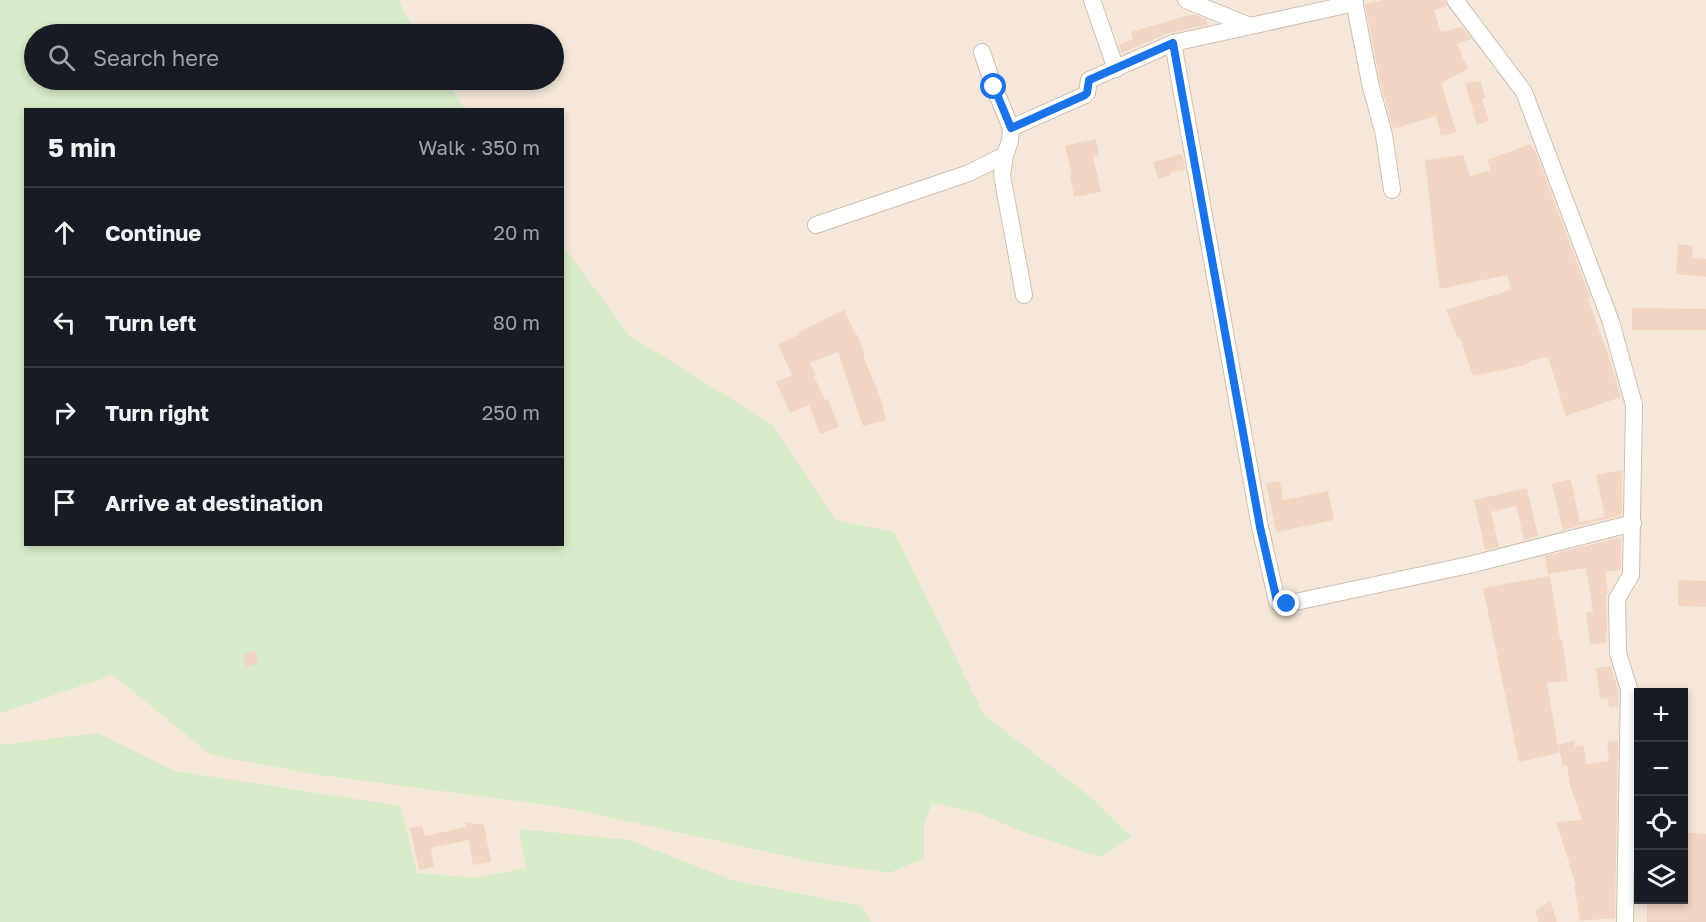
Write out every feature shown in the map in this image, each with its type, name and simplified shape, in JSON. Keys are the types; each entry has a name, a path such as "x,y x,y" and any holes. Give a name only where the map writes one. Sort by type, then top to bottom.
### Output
{"street":[{"path":"1092,0 1116,69"},
{"path":"1186,0 1250,26"},
{"path":"1455,0 1524,92 1611,322 1634,405 1631,575 1617,599 1618,653 1629,689 1625,922"},
{"path":"1011,128 1085,95 1089,80 1173,43 1354,1 1370,83 1384,135 1392,190"},
{"path":"1173,43 1260,527 1277,601 1281,605 1469,565 1633,523"},
{"path":"982,52 1011,128 1002,176 1024,295"},
{"path":"816,225 969,173 1005,155"}],"shaded area":[{"path":"0,0 1706,0 1706,922 0,922"}],"green space":[{"path":"0,0 398,0 411,24 24,24 24,90 452,90 464,108 24,108 24,546 564,546 564,247 629,335 773,425 835,520 894,532 984,715 1088,795 1132,837 1100,857 1020,831 979,813 932,803 924,823 924,858 889,873 814,862 562,807 320,775 211,755 113,675 0,713"},
{"path":"98,733 175,771 400,806 417,873 476,878 526,868 519,829 629,840 732,880 861,906 871,922 0,922 0,745"}],"building":[{"path":"1382,0 1445,0 1447,6 1434,10 1441,32 1462,27 1471,39 1457,44 1468,69 1441,83 1456,132 1441,136 1436,116 1393,129 1380,81 1365,4"},
{"path":"1193,14 1206,19 1207,25 1169,33 1122,53 1119,45 1133,39 1131,32"},
{"path":"1481,81 1485,98 1482,99 1489,120 1477,125 1465,83"},
{"path":"1096,139 1099,155 1093,156 1101,192 1074,197 1070,175 1072,175 1065,146"},
{"path":"1530,144 1537,155 1590,297 1588,298 1621,397 1566,416 1548,357 1532,360 1526,365 1473,376 1460,338 1458,339 1446,310 1511,290 1507,275 1440,289 1437,269 1425,160 1463,155 1470,176 1490,170 1487,160"},
{"path":"1182,154 1185,170 1170,172 1171,175 1158,179 1153,162"},
{"path":"1678,244 1693,246 1692,258 1706,259 1706,277 1676,274"},
{"path":"1632,308 1706,309 1706,330 1632,330"},
{"path":"844,310 857,334 865,355 863,356 881,399 886,420 863,426 838,352 810,363 839,427 820,434 809,405 790,413 776,382 792,375 778,344"},
{"path":"1622,470 1622,515 1563,530 1552,484 1569,479 1571,481 1580,522 1605,517 1596,475"},
{"path":"1280,481 1283,500 1328,491 1334,520 1276,532 1266,483"},
{"path":"1527,488 1538,536 1524,540 1516,506 1491,512 1499,547 1485,550 1474,500"},
{"path":"1621,537 1621,570 1605,572 1608,593 1606,594 1606,643 1590,644 1586,612 1593,612 1586,568 1548,574 1545,556"},
{"path":"1550,576 1568,681 1547,683 1559,753 1519,762 1483,588"},
{"path":"1678,580 1706,581 1706,607 1678,606"},
{"path":"256,651 258,664 246,667 243,654"},
{"path":"1611,666 1618,690 1618,706 1609,707 1608,698 1600,699 1596,668"},
{"path":"1575,740 1575,747 1584,746 1586,764 1609,761 1607,742 1618,740 1615,918 1580,921 1574,885 1576,885 1556,822 1582,820 1570,786 1567,765 1563,766 1558,745"},
{"path":"465,822 484,825 491,862 473,865 469,840 431,848 434,867 419,870 410,828 422,826 425,836 466,827"},
{"path":"1688,832 1706,834 1706,922 1647,922 1647,904 1688,904"},
{"path":"1550,901 1557,922 1538,922 1535,911"}],"route":[{"path":"994,87 1011,128 1085,95 1089,80 1173,43 1260,527 1277,601 1281,605 1287,604"}]}
